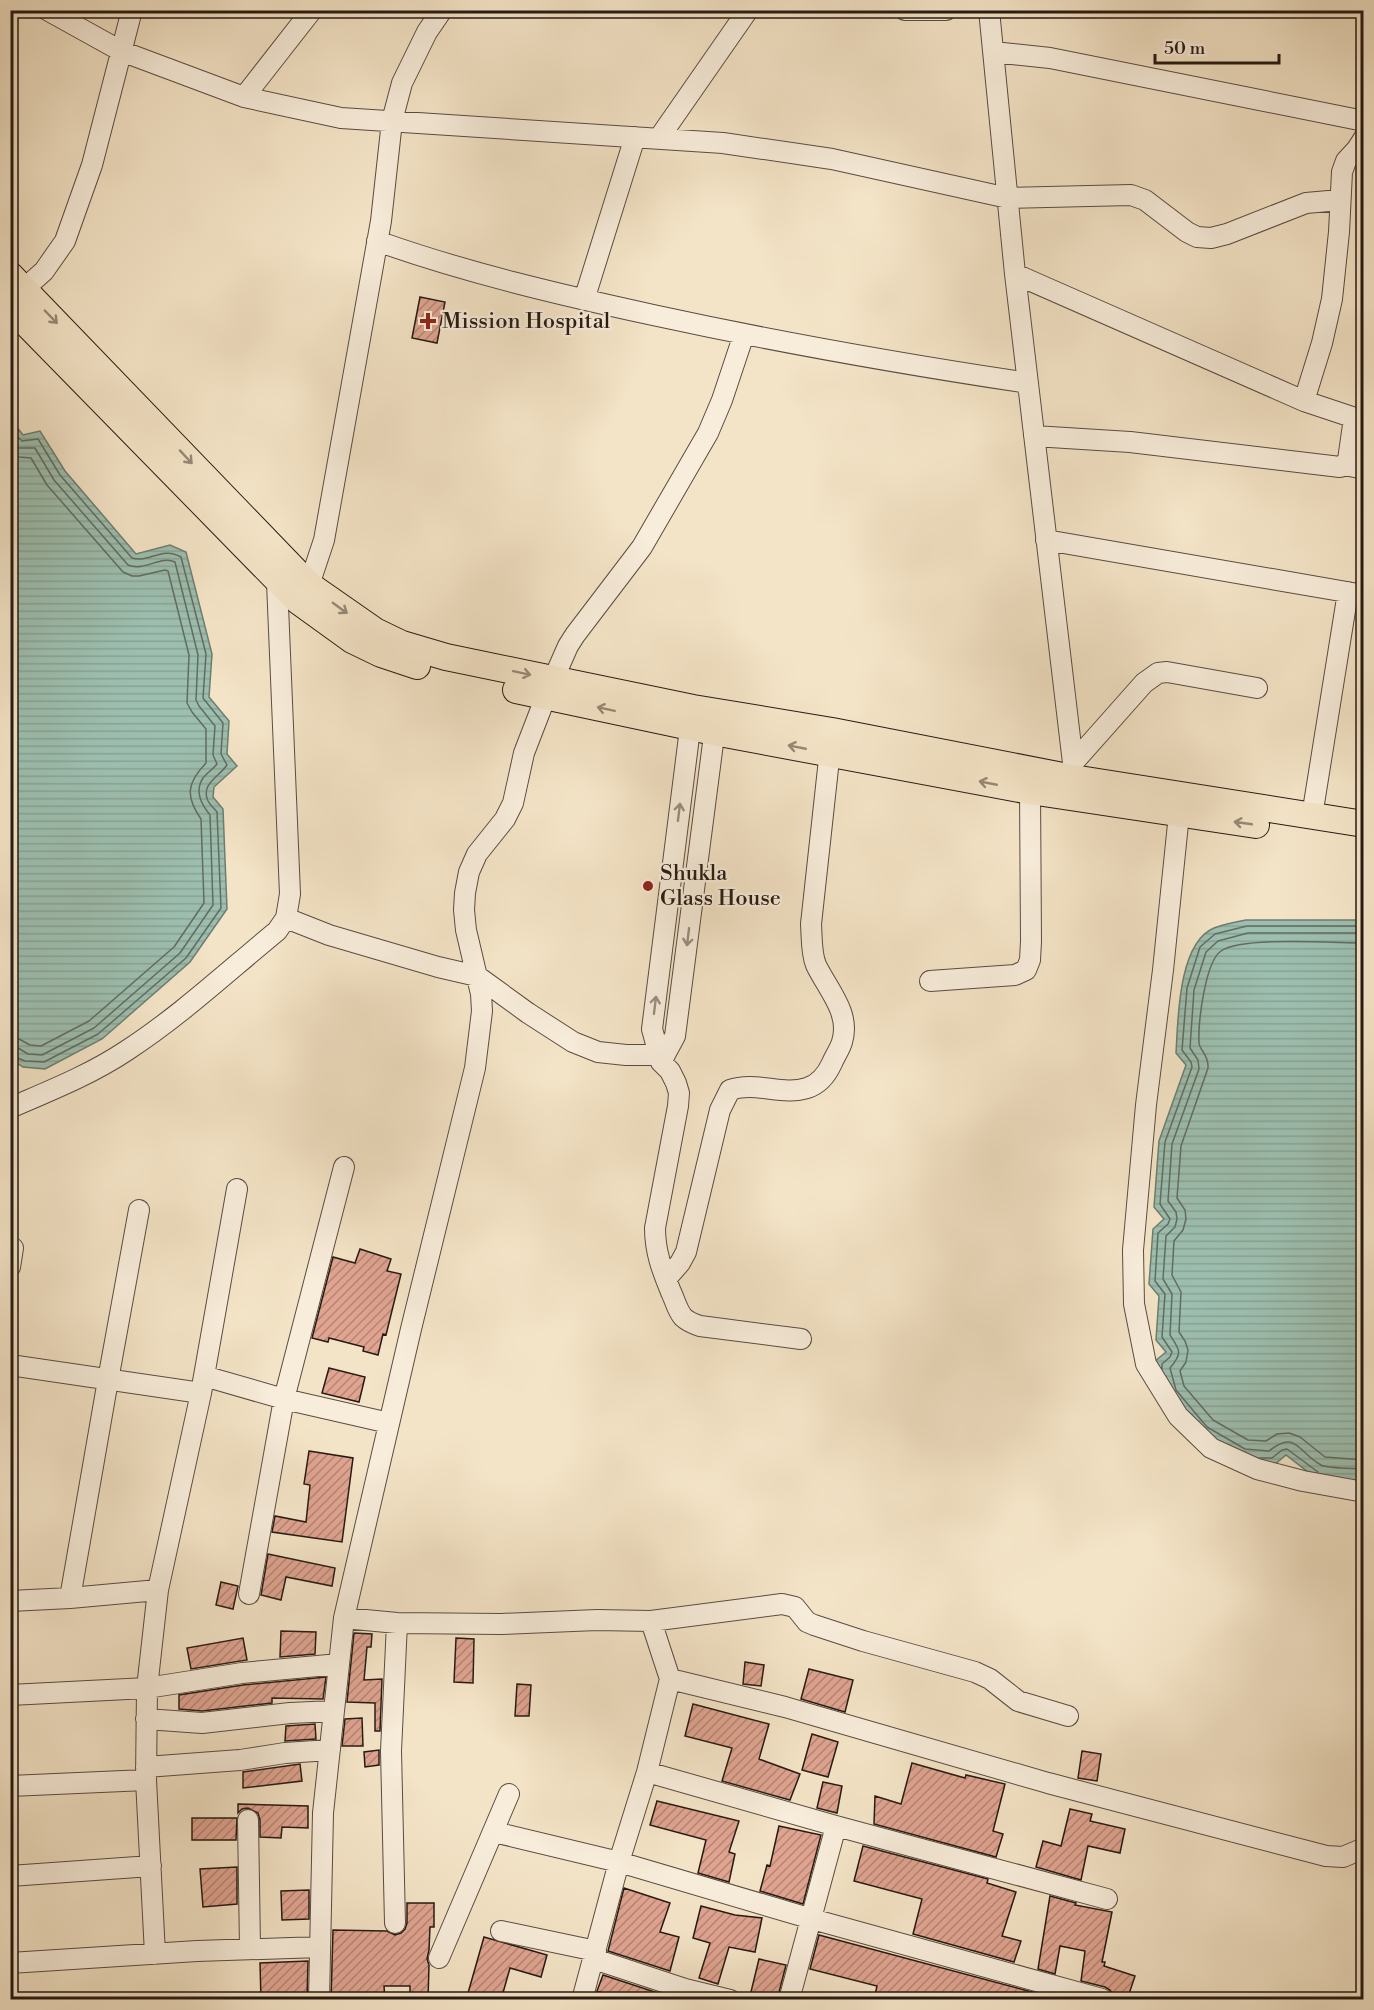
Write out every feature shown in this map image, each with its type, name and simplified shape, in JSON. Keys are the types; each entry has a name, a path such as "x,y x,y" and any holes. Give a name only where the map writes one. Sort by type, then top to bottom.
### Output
{"main road":[{"path":"14,293 282,572 352,640 381,654 429,670 549,688 703,720 830,742 1364,824"},
{"path":"830,742 1030,791 1073,780 1179,814 1364,841"}],"street":[{"path":"47,10 121,51 244,96 341,118 723,143 832,159 1008,198 1131,195 1145,200 1197,237 1211,238 1227,234 1306,203 1340,200"},
{"path":"14,293 44,271 65,241 92,165 132,10"},
{"path":"244,96 312,10"},
{"path":"304,593 324,540 378,242 392,121 402,83 427,32 442,10"},
{"path":"658,138 748,10"},
{"path":"905,10 946,10"},
{"path":"989,10 1015,274 1073,780"},
{"path":"993,52 1050,58 1364,121"},
{"path":"584,300 635,136"},
{"path":"1304,400 1322,343 1332,299 1342,172 1346,161 1364,138"},
{"path":"378,242 417,256 584,300 744,334 922,367 1028,382"},
{"path":"1015,274 1304,400 1359,420 1350,454 1354,467 1334,467 1130,442 1034,436"},
{"path":"319,2000 323,1813 344,1618 411,1329 476,1068 482,1011 481,994 466,930 464,910 469,872 477,854 504,819 513,803 524,753 549,688 575,635 642,547 708,433 722,400 744,334"},
{"path":"1046,540 1356,593 1312,816"},
{"path":"10,1108 124,1053 169,1021 277,931 286,918 290,894 282,572"},
{"path":"1073,780 1144,683 1158,673 1167,672 1257,688"},
{"path":"662,1057 675,1036 703,720"},
{"path":"666,1279 686,1252 720,1110 730,1090 752,1086 793,1091 817,1085 827,1073 842,1041 844,1025 840,1007 816,964 812,951 811,924 830,742"},
{"path":"930,981 1016,975 1026,970 1030,960 1031,941 1030,791"},
{"path":"1179,814 1146,1106 1133,1251 1134,1304 1146,1364 1178,1416 1211,1448 1257,1469 1303,1481 1364,1492"},
{"path":"286,918 329,935 477,976 573,1042 598,1052 662,1057"},
{"path":"662,1057 679,1093 655,1228 655,1244 658,1261 678,1309 690,1323 700,1326 801,1339"},
{"path":"249,1594 284,1399 344,1167"},
{"path":"155,1954 146,1773 147,1688 158,1590 202,1385 237,1189"},
{"path":"70,1598 139,1210"},
{"path":"10,1365 108,1380 202,1385 284,1399 389,1423"},
{"path":"10,1601 158,1590"},
{"path":"344,1618 397,1623 501,1624 597,1620 651,1621 782,1604 795,1607 807,1622 814,1625 975,1672 990,1679 1018,1701 1068,1716"},
{"path":"582,2000 619,1862 647,1772 670,1679 651,1621"},
{"path":"395,1923 391,1751 397,1623"},
{"path":"10,1695 147,1688 242,1673 339,1664"},
{"path":"670,1679 785,1707 1048,1783 1326,1856 1343,1857 1364,1848"},
{"path":"146,1719 202,1723 290,1713 334,1711"},
{"path":"10,1786 146,1773 285,1753 330,1750"},
{"path":"647,1772 1107,1899"},
{"path":"439,1958 510,1794"},
{"path":"248,1820 250,1948"},
{"path":"789,2000 836,1826"},
{"path":"494,1832 619,1862 812,1919 1102,1999"},
{"path":"10,1876 151,1866"},
{"path":"501,1931 595,1955 685,1989 730,2000"},
{"path":"10,1964 250,1948 320,1947"}],"water":[{"path":"11,420 23,435 40,431 65,471 136,554 170,545 186,552 212,654 209,697 229,721 227,754 237,766 214,787 213,797 223,809 227,909 190,962 102,1039 45,1069 23,1067 11,1059"},
{"path":"1246,920 1363,920 1363,1483 1317,1479 1286,1455 1274,1465 1241,1462 1199,1437 1154,1362 1166,1352 1156,1340 1159,1296 1149,1284 1153,1229 1164,1219 1154,1207 1159,1141 1186,1065 1176,1053 1182,984 1193,949 1202,936 1214,928"}],"building":[{"path":"420,297 445,302 437,343 412,338"},
{"path":"360,1249 391,1259 387,1271 401,1274 386,1335 383,1334 378,1355 363,1351 364,1347 329,1338 328,1342 312,1338 333,1257 355,1263"},
{"path":"329,1368 365,1377 359,1402 322,1393"},
{"path":"309,1451 353,1458 342,1542 272,1532 275,1516 306,1522 310,1485 304,1484"},
{"path":"268,1554 335,1568 332,1586 286,1577 281,1600 261,1595"},
{"path":"221,1582 238,1586 233,1609 216,1605"},
{"path":"281,1631 316,1632 315,1654 280,1657"},
{"path":"354,1633 372,1634 371,1647 367,1647 364,1680 382,1679 380,1731 375,1731 375,1703 347,1702"},
{"path":"243,1638 247,1660 191,1669 187,1648"},
{"path":"456,1638 474,1639 473,1683 454,1682"},
{"path":"745,1662 764,1665 761,1686 743,1684"},
{"path":"809,1669 853,1680 845,1712 801,1699"},
{"path":"326,1677 323,1699 272,1698 272,1703 202,1711 179,1709 179,1695 243,1685"},
{"path":"517,1684 531,1685 529,1716 515,1716"},
{"path":"693,1704 769,1724 759,1759 800,1774 790,1800 722,1781 732,1748 685,1736"},
{"path":"362,1718 363,1746 342,1746 345,1719"},
{"path":"315,1724 316,1739 285,1741 286,1726"},
{"path":"812,1734 838,1742 828,1777 802,1770"},
{"path":"379,1750 379,1765 365,1767 364,1752"},
{"path":"1082,1751 1101,1754 1097,1781 1078,1778"},
{"path":"912,1763 965,1778 966,1775 1005,1784 993,1831 1003,1834 996,1857 874,1824 875,1796 901,1804"},
{"path":"300,1764 302,1781 243,1788 243,1772"},
{"path":"823,1782 842,1786 837,1813 817,1808"},
{"path":"657,1801 739,1821 729,1852 735,1854 729,1882 698,1873 706,1840 650,1825"},
{"path":"238,1804 308,1806 308,1828 282,1827 281,1838 260,1837 258,1813 248,1808 238,1813"},
{"path":"1070,1809 1092,1814 1090,1821 1125,1829 1120,1853 1088,1846 1081,1880 1036,1867 1043,1841 1061,1846"},
{"path":"192,1818 237,1818 236,1840 192,1840"},
{"path":"779,1826 821,1835 803,1904 760,1891 767,1865 770,1866"},
{"path":"863,1846 988,1879 987,1883 1016,1892 1002,1936 1021,1941 1014,1962 913,1934 922,1899 854,1881"},
{"path":"237,1867 237,1904 203,1907 200,1869"},
{"path":"624,1888 670,1903 660,1932 679,1937 670,1971 608,1951"},
{"path":"309,1890 309,1919 282,1920 281,1891"},
{"path":"1050,1896 1076,1903 1075,1905 1112,1912 1102,1962 1105,1962 1104,1966 1135,1976 1127,2000 1113,1995 1105,1987 1081,1981 1085,1951 1060,1946 1055,1974 1038,1969"},
{"path":"407,1903 434,1903 434,1927 430,1927 427,1959 429,1965 428,2000 410,2000 410,1986 384,1986 385,2000 331,2000 333,1930 387,1931 395,1935 401,1933 407,1923"},
{"path":"701,1906 735,1915 762,1918 755,1952 729,1947 718,1984 699,1978 710,1943 693,1938"},
{"path":"819,1935 1047,1996 1047,2000 874,2000 877,1986 810,1969"},
{"path":"484,1937 547,1955 541,1977 510,1968 501,2000 466,2000"},
{"path":"759,1959 786,1965 777,2000 763,2000 750,1996"},
{"path":"308,1961 307,2000 261,2000 260,1963"},
{"path":"603,1975 664,1995 663,2000 623,2000 597,1991"}],"place":[{"name":"Mission Hospital","path":"428,321"},
{"name":"Shukla Glass House","path":"648,886"}]}
